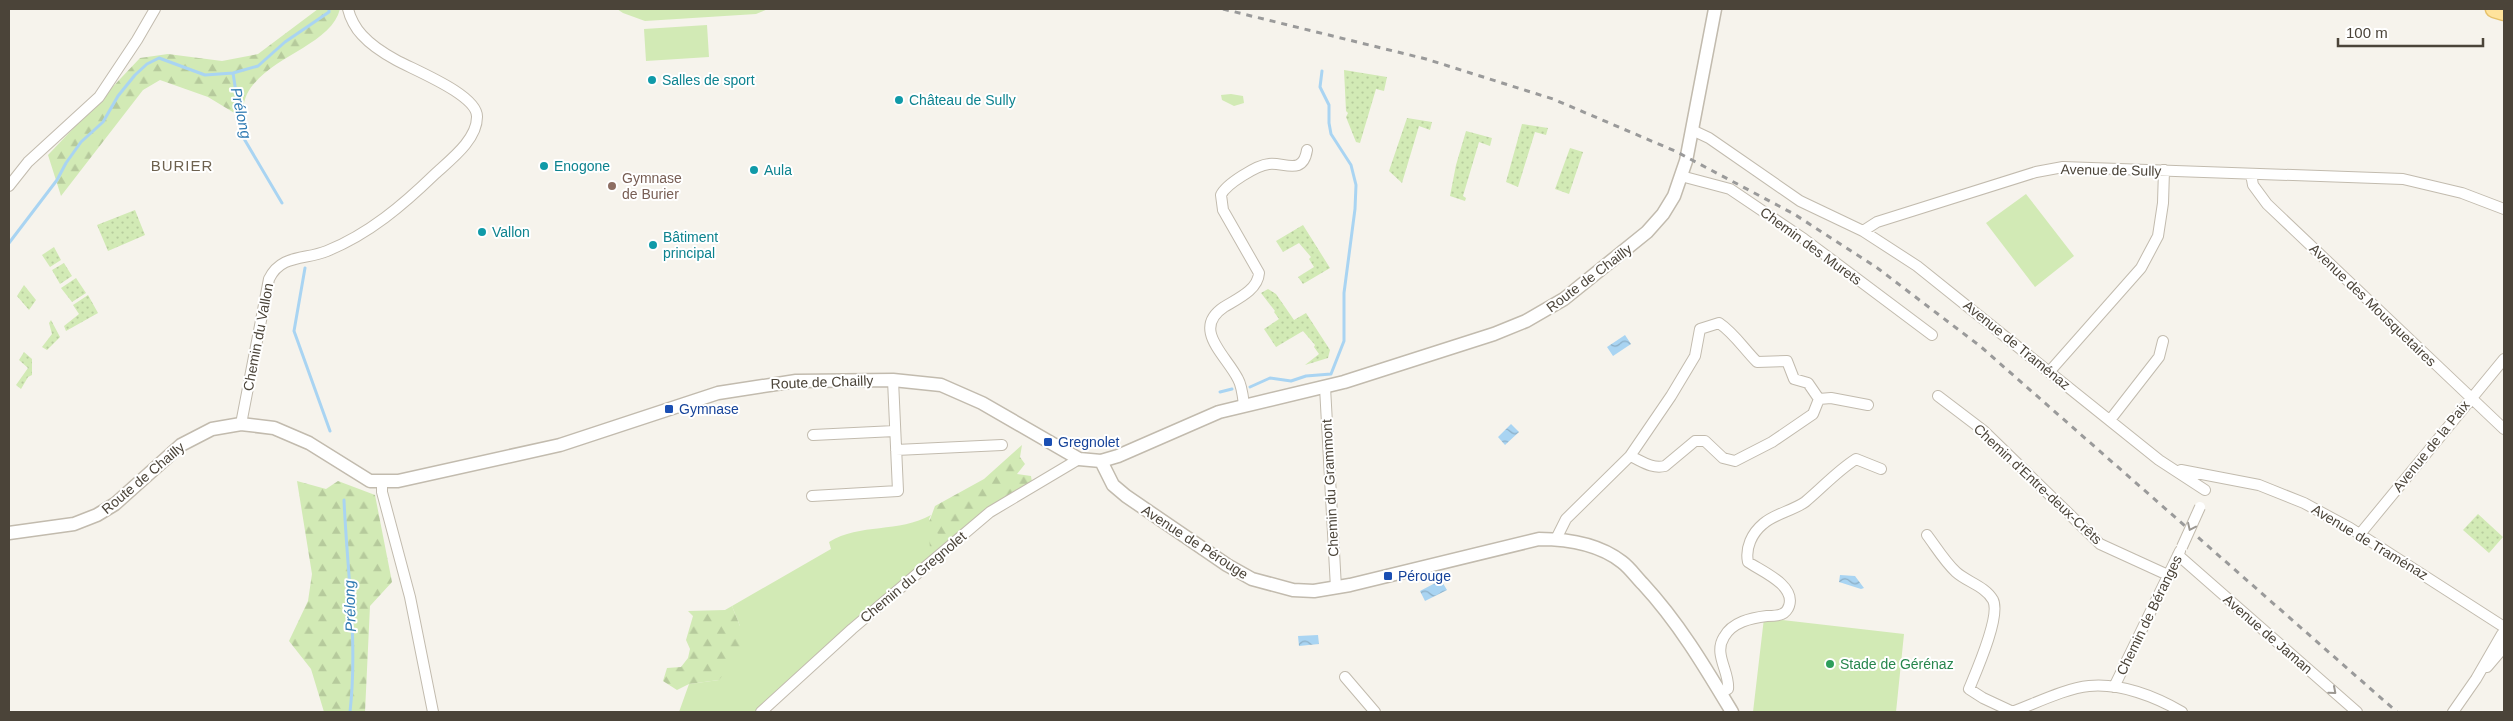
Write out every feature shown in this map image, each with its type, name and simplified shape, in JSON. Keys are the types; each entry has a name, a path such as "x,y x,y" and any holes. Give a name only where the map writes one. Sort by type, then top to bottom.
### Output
{"main road":[{"path":"2494,9 2504,12"}],"street":[{"path":"9,186 28,162 99,97 155,9"},
{"name":"Chemin du Vallon","path":"241,424 269,279 276,267 289,259 313,256 329,250 388,217 450,160 472,134 476,125 476,110 472,104 462,96 396,60 371,42 362,35 348,9"},
{"name":"Route de Chailly","path":"9,533 74,524 97,516 115,504 170,453 191,438 212,429 241,424 259,425 292,434 370,481 398,481 432,475 560,445 718,393 796,381 893,380 941,385 982,402 1079,459 1088,462 1100,461 1131,452 1203,418 1244,405 1325,387 1494,334 1539,314 1564,299 1647,232 1667,207 1681,176 1692,130 1715,9"},
{"path":"1692,130 1709,138 1800,201 1862,231"},
{"path":"1244,405 1238,379 1211,338 1209,327 1211,320 1218,310 1255,285 1258,273 1223,210 1221,195 1227,187 1259,166 1274,164 1287,167 1299,164 1304,159 1307,150"},
{"name":"Avenue de Sully","path":"1862,231 1877,222 2036,172 2081,167 2403,179 2462,193 2504,209"},
{"path":"2050,371 2141,268 2158,236 2163,203 2164,170"},
{"name":"Avenue des Mousquetaires","path":"2251,174 2253,185 2268,204 2504,429"},
{"name":"Chemin des Murets","path":"1681,176 1730,189 1804,239 1932,335"},
{"name":"Avenue de Traménaz","path":"1862,231 1924,271 2110,420 2167,464 2205,490"},
{"path":"1556,539 1566,520 1630,456 1671,396 1694,356 1700,329 1710,324 1719,323 1731,331 1740,345 1756,362 1787,360 1794,379 1808,383 1819,398"},
{"path":"2110,420 2159,356 2163,341"},
{"name":"Avenue de la Paix","path":"2360,534 2504,359"},
{"path":"812,496 898,491 893,380"},
{"name":"Chemin du Grammont","path":"1325,387 1336,588"},
{"name":"Chemin d'Entre-deux-Crêts","path":"1938,396 1984,431 2100,544 2170,576"},
{"path":"1819,398 1830,398 1868,405"},
{"path":"1630,456 1651,467 1665,466 1695,441 1705,441 1723,458 1735,461 1772,442 1813,414 1819,398"},
{"path":"813,435 895,431"},
{"path":"896,450 1002,445"},
{"name":"Chemin du Gregnolet","path":"761,712 852,629 990,512 1079,459"},
{"path":"1721,693 1728,689 1721,656 1722,638 1732,626 1757,617 1781,615 1787,610 1790,603 1790,595 1783,585 1748,562 1746,552 1752,538 1763,524 1804,502 1841,469 1856,459 1881,469"},
{"name":"Avenue de Pérouge","path":"1100,461 1113,485 1126,496 1236,570 1272,586 1293,590 1314,591 1336,588 1517,544 1556,539 1581,543 1601,550 1622,562 1664,606 1691,644 1732,712"},
{"name":"Avenue de Traménaz","path":"2167,464 2183,470 2259,485 2291,496 2360,534 2504,632"},
{"path":"2205,490 2211,481 2219,478"},
{"path":"382,482 382,492 414,614 433,712"},
{"name":"Chemin de Béranges","path":"2012,712 2089,686 2114,687 2170,576 2200,507 2205,490"},
{"path":"1927,535 1956,572 1978,586 1993,600 1995,609 1987,641 1969,689 1982,698 2012,712"},
{"name":"Avenue de Jaman","path":"2180,551 2357,712"},
{"path":"2453,712 2476,679 2504,632"},
{"path":"2476,679 2504,648"},
{"path":"1345,678 1375,712"},
{"path":"2114,687 2138,693 2182,712"}],"green space":[{"path":"318,9 340,9 334,22 324,33 283,60 256,81 246,96 241,117 208,97 160,80 143,90 61,196 48,155 140,58 168,54 222,61 258,54"},
{"path":"617,9 768,9 756,14 645,21"},
{"path":"707,25 709,57 646,61 644,29"},
{"path":"1344,70 1387,77 1384,91 1376,89 1360,143 1356,142 1346,117 1348,113 1346,111"},
{"path":"1221,95 1243,96 1244,103 1234,106 1222,100"},
{"path":"1407,118 1432,122 1430,130 1419,126 1402,183 1389,171"},
{"path":"1522,124 1548,128 1546,135 1535,132 1518,187 1506,182"},
{"path":"1466,131 1492,138 1490,146 1479,142 1463,196 1466,198 1465,201 1450,196 1456,165"},
{"path":"1570,148 1583,152 1569,194 1555,189"},
{"path":"2026,194 2074,256 2035,287 1986,223"},
{"path":"135,210 145,235 108,251 97,225"},
{"path":"1303,225 1330,268 1303,284 1298,277 1314,267 1309,259 1311,257 1299,243 1283,252 1276,241"},
{"path":"54,247 61,260 50,267 42,255"},
{"path":"64,263 72,276 60,284 52,270"},
{"path":"76,278 86,293 72,302 61,288"},
{"path":"24,285 36,300 29,310 17,296"},
{"path":"1268,289 1276,294 1294,320 1306,313 1330,350 1328,358 1305,365 1319,354 1314,347 1315,345 1303,331 1276,347 1264,329 1279,319 1261,293"},
{"path":"88,295 98,313 66,331 64,326 79,314 73,305"},
{"path":"51,320 60,337 47,350 42,347 52,334 49,323"},
{"path":"24,352 32,359 32,375 28,377 21,389 16,385 28,368 19,360"},
{"path":"1022,445 1020,457 1025,464 1017,474 1031,476 1032,482 934,555 930,548 929,537 938,534 928,525 935,506 984,479"},
{"path":"297,481 326,489 338,481 375,495 392,582 370,606 365,712 324,712 311,669 289,641 308,601 312,574"},
{"path":"2478,514 2503,537 2489,553 2463,530"},
{"path":"931,515 929,519 938,534 934,555 761,712 679,712 689,684 719,680 740,626 732,606 831,549 829,542 841,536 919,521"},
{"path":"732,606 740,626 740,653 719,680 689,684 677,690 663,681 667,668 681,667 688,658 690,649 686,640 693,616 688,611 725,610"},
{"name":"Stade de Gérénaz","path":"1764,618 1904,634 1896,712 1753,712"}],"water":[{"path":"1625,335 1631,344 1613,356 1607,347"},
{"path":"1511,424 1519,432 1505,445 1498,437"},
{"path":"1840,575 1855,576 1864,588 1861,589 1839,582"},
{"path":"1441,580 1447,590 1425,601 1420,591"},
{"path":"1318,635 1319,644 1299,646 1298,636"}],"waterway":[{"path":"9,243 57,180 81,142 103,122 118,96 135,75 147,64 159,58 205,75 233,73 258,66 285,42 329,12 329,9"},
{"path":"1250,387 1270,378 1291,381 1306,376 1331,374 1344,341 1344,293 1355,209 1356,185 1351,165 1331,134 1329,105 1320,87 1322,71"},
{"name":"Prélong","path":"233,73 243,137 282,203"},
{"name":"Prélong","path":"305,268 294,331 330,431"},
{"path":"1220,392 1232,389"},
{"name":"Prélong","path":"344,500 353,659 350,712"}],"railway":[{"path":"1223,9 1426,59 1553,99 1675,151 1794,214 1876,267 1980,346 2397,712"}],"place":[{"name":"Salles de sport","path":"652,80"},
{"name":"Château de Sully","path":"899,100"},
{"name":"Enogone","path":"544,166"},
{"name":"Aula","path":"754,170"},
{"name":"Gymnase de Burier","path":"612,186"},
{"name":"Vallon","path":"482,232"},
{"name":"Bâtiment principal","path":"653,245"},
{"name":"Gymnase","path":"669,409"},
{"name":"Gregnolet","path":"1048,442"},
{"name":"Pérouge","path":"1388,576"},
{"name":"Stade de Gérénaz","path":"1830,664"}],"district":[{"name":"BURIER","path":"182,166"}]}
